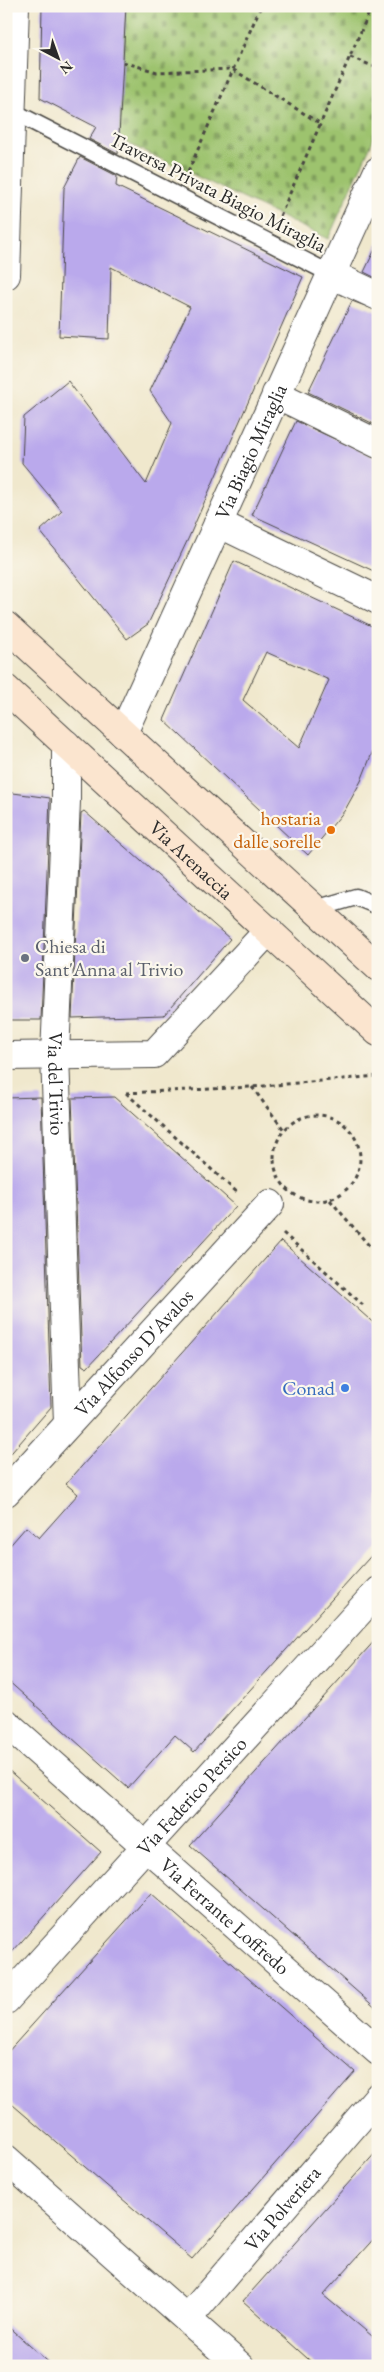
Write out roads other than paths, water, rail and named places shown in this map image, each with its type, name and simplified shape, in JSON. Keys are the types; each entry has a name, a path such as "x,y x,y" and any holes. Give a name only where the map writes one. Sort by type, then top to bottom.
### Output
{"main road":[{"path":"6,626 378,967"},
{"name":"Via Arenaccia","path":"6,689 378,1032"}],"street":[{"path":"6,275 9,110 15,6"},
{"name":"Via Biagio Miraglia","path":"123,733 378,171"},
{"path":"331,274 378,296"},
{"path":"276,394 378,444"},
{"path":"218,523 378,600"},
{"name":"Via del Trivio","path":"66,744 66,801 55,1055 68,1423"},
{"path":"6,1056 154,1054 269,930"},
{"name":"Via Alfonso D'Avalos","path":"6,1492 265,1209"},
{"name":"Via Federico Persico","path":"6,2000 378,1591"},
{"name":"Via Ferrante Loffredo","path":"6,1723 378,2051"},
{"name":"Via Polveriera","path":"187,2319 378,2097"},
{"path":"6,2159 240,2366"}],"lane":[{"name":"Traversa Privata Biagio Miraglia","path":"9,110 331,274"},
{"path":"315,909 356,897 378,906"}],"place":[{"name":"hostaria dalle sorelle","path":"331,830"},
{"name":"Chiesa di Sant'Anna al Trivio","path":"25,958"},
{"name":"Conad","path":"345,1388"}]}
